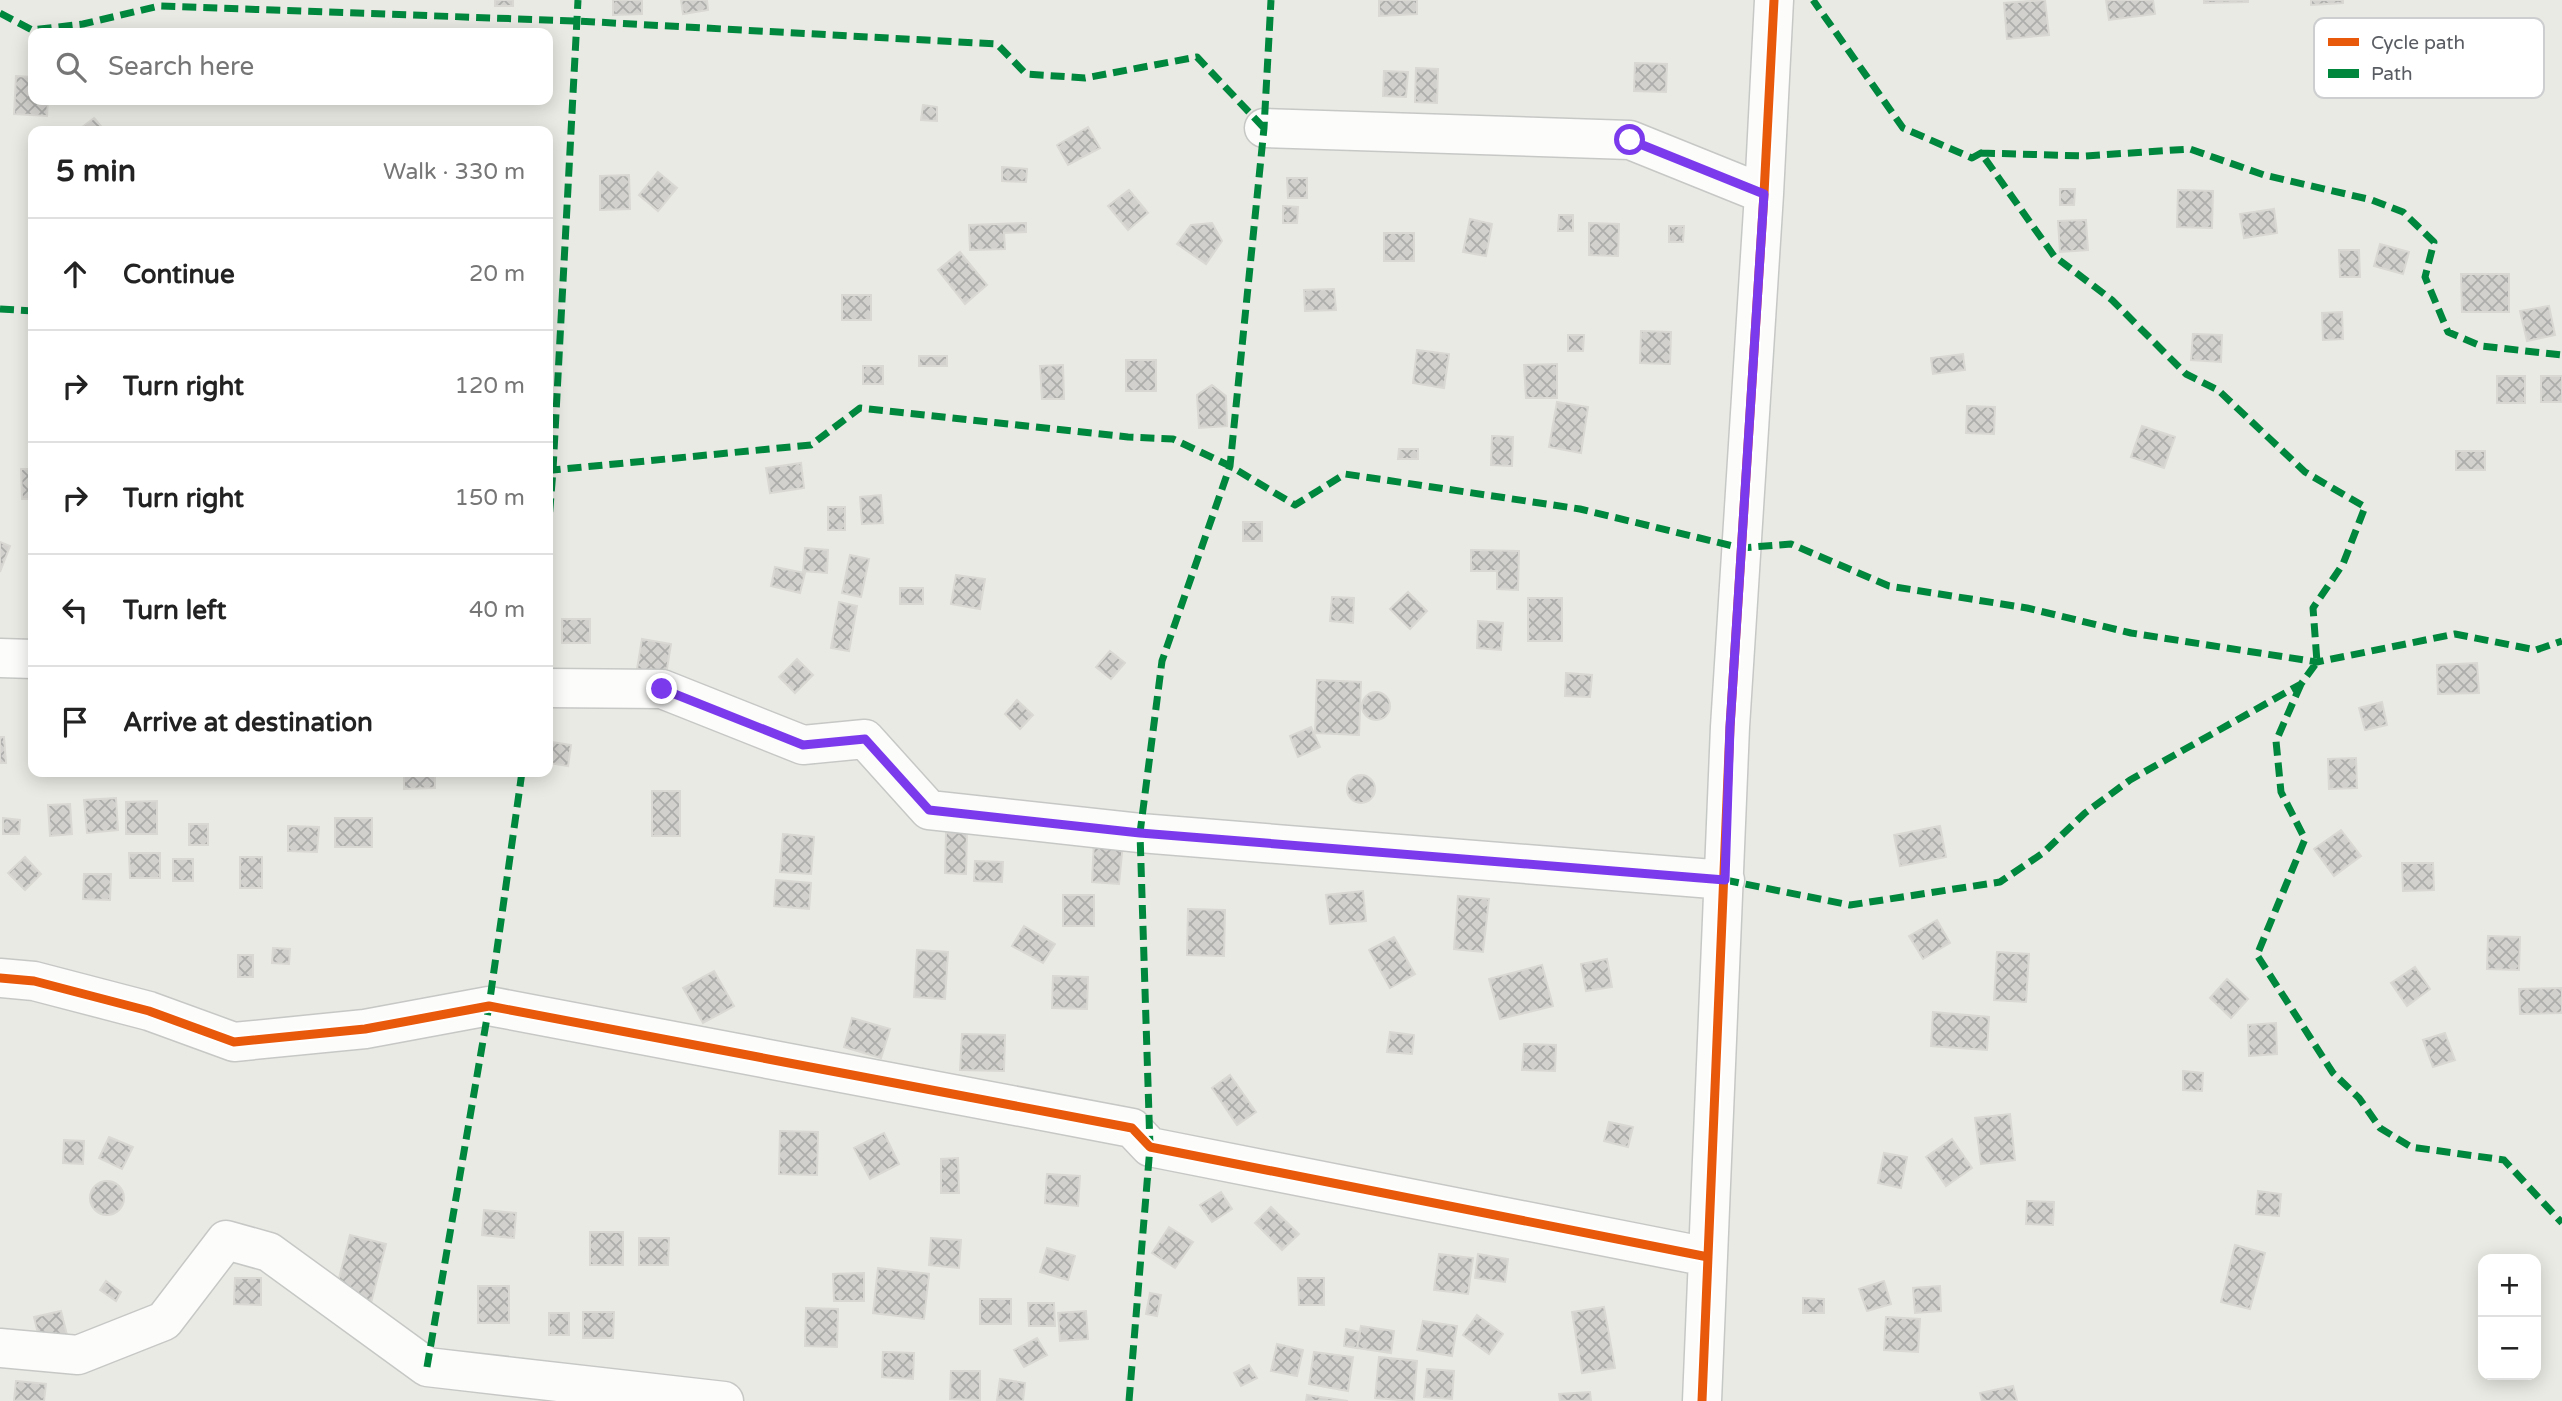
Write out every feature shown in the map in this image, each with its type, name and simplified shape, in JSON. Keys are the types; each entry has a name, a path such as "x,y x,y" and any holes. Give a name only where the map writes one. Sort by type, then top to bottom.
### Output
{"street":[{"path":"1702,1401 1730,727 1774,0"},
{"path":"1264,128 1630,140 1764,194"},
{"path":"0,658 28,660"},
{"path":"553,688 662,689 803,745 865,739 929,810 1140,833 1725,880"},
{"path":"0,978 34,981 149,1011 234,1042 365,1029 489,1006 1132,1128 1150,1147 1708,1257"},
{"path":"0,1348 78,1355 164,1321 226,1240 269,1252 427,1367 724,1401"}],"building":[{"path":"495,0 513,0 513,6 495,6"},
{"path":"613,0 642,0 642,14 613,15"},
{"path":"681,0 707,0 708,10 683,14"},
{"path":"1379,0 1417,0 1417,14 1379,16"},
{"path":"2045,0 2049,35 2007,39 2004,3"},
{"path":"2106,0 2153,0 2155,14 2109,20"},
{"path":"2204,0 2248,0 2248,2 2204,3"},
{"path":"2311,0 2343,0 2343,3 2311,5"},
{"path":"1635,63 1667,64 1666,92 1634,91"},
{"path":"1416,68 1438,69 1437,103 1415,102"},
{"path":"1384,71 1408,72 1406,97 1383,96"},
{"path":"16,76 28,77 28,105 48,105 47,116 14,114"},
{"path":"923,105 937,107 937,121 921,120"},
{"path":"94,118 101,126 84,126"},
{"path":"1088,127 1100,148 1068,165 1057,145"},
{"path":"1002,167 1027,169 1026,182 1002,181"},
{"path":"658,172 677,188 658,211 639,195"},
{"path":"629,175 630,209 600,210 600,176"},
{"path":"1287,178 1307,178 1307,198 1288,198"},
{"path":"2060,189 2075,189 2074,205 2060,205"},
{"path":"1129,190 1148,213 1128,230 1108,206"},
{"path":"2178,190 2213,191 2212,228 2177,227"},
{"path":"1283,206 1298,207 1297,223 1283,223"},
{"path":"2274,209 2277,233 2244,238 2240,214"},
{"path":"1559,215 1573,215 1573,231 1558,231"},
{"path":"1470,219 1492,224 1486,256 1463,252"},
{"path":"2086,220 2088,250 2060,252 2058,221"},
{"path":"1026,223 1026,232 1004,233 1005,249 970,250 969,225"},
{"path":"1212,223 1222,241 1206,264 1177,244 1191,225"},
{"path":"1589,223 1619,224 1618,256 1589,255"},
{"path":"1669,226 1684,226 1683,242 1669,242"},
{"path":"1384,233 1414,233 1414,261 1384,261"},
{"path":"2380,244 2409,252 2403,274 2374,266"},
{"path":"2339,250 2359,250 2360,277 2340,277"},
{"path":"960,252 987,285 965,304 938,270"},
{"path":"2461,274 2509,274 2509,312 2462,312"},
{"path":"1334,289 1336,310 1305,311 1304,290"},
{"path":"842,295 871,295 871,320 842,320"},
{"path":"2549,306 2555,335 2527,341 2520,311"},
{"path":"2342,312 2343,339 2323,340 2322,313"},
{"path":"1641,331 1671,332 1670,364 1640,363"},
{"path":"2193,334 2222,335 2221,362 2191,360"},
{"path":"1568,335 1584,335 1583,351 1568,351"},
{"path":"1417,350 1449,354 1444,388 1413,383"},
{"path":"1963,354 1965,370 1933,374 1931,358"},
{"path":"919,356 947,356 947,366 919,366"},
{"path":"1126,360 1156,360 1156,391 1126,391"},
{"path":"1557,364 1557,398 1526,398 1524,365"},
{"path":"1063,365 1064,399 1042,399 1040,366"},
{"path":"863,366 883,366 883,384 863,384"},
{"path":"2497,376 2525,376 2525,403 2497,403"},
{"path":"2541,376 2562,376 2562,402 2541,402"},
{"path":"1212,385 1226,396 1227,426 1199,428 1197,395"},
{"path":"1557,402 1588,407 1581,453 1549,447"},
{"path":"1967,406 1995,407 1994,434 1966,433"},
{"path":"2142,426 2175,437 2164,468 2131,457"},
{"path":"1492,436 1513,437 1512,466 1491,465"},
{"path":"1399,449 1418,449 1418,459 1398,459"},
{"path":"2456,451 2485,451 2485,470 2456,470"},
{"path":"801,463 804,488 770,493 766,468"},
{"path":"21,469 28,469 28,499 22,499"},
{"path":"881,495 883,523 862,524 860,497"},
{"path":"828,507 845,507 845,530 828,530"},
{"path":"1243,522 1262,522 1262,541 1243,541"},
{"path":"0,542 10,546 0,572"},
{"path":"805,548 828,550 827,573 803,571"},
{"path":"1471,550 1519,551 1518,590 1497,589 1497,571 1471,571"},
{"path":"850,555 869,559 861,597 842,593"},
{"path":"775,567 805,573 800,593 771,586"},
{"path":"956,575 985,579 980,609 951,604"},
{"path":"900,588 923,588 923,604 900,604"},
{"path":"1408,592 1427,611 1410,629 1390,609"},
{"path":"1332,597 1354,598 1353,623 1330,621"},
{"path":"1528,598 1562,598 1562,641 1528,641"},
{"path":"839,602 857,606 849,651 831,648"},
{"path":"562,619 590,619 590,643 562,643"},
{"path":"1478,621 1503,623 1501,650 1477,648"},
{"path":"642,639 671,644 666,675 637,669"},
{"path":"1110,651 1125,663 1111,679 1096,667"},
{"path":"797,659 813,675 795,693 779,677"},
{"path":"2477,663 2479,693 2438,694 2437,665"},
{"path":"1566,673 1592,675 1590,697 1565,696"},
{"path":"1317,680 1361,682 1359,735 1315,733"},
{"path":"1376,692 1386,696 1390,706 1386,716 1376,720 1366,716 1362,706 1366,696"},
{"path":"1017,700 1033,715 1020,729 1005,714"},
{"path":"2382,702 2387,725 2365,730 2359,708"},
{"path":"1311,727 1320,747 1298,757 1290,736"},
{"path":"0,737 4,737 6,763 0,763"},
{"path":"553,742 571,745 568,766 553,764"},
{"path":"2356,758 2357,788 2329,789 2328,759"},
{"path":"1361,775 1371,779 1375,789 1371,799 1361,803 1351,799 1347,789 1351,779"},
{"path":"404,777 435,777 435,788 404,789"},
{"path":"652,791 680,791 680,836 652,836"},
{"path":"116,798 118,830 87,833 84,800"},
{"path":"157,801 157,834 126,834 126,802"},
{"path":"70,804 72,834 50,836 48,805"},
{"path":"3,818 20,820 19,834 3,834"},
{"path":"335,818 372,818 372,847 335,847"},
{"path":"189,824 208,824 208,845 189,845"},
{"path":"288,826 319,827 317,852 288,851"},
{"path":"1940,826 1946,857 1900,866 1894,835"},
{"path":"2341,830 2361,856 2334,876 2314,849"},
{"path":"946,832 967,832 966,874 945,873"},
{"path":"783,834 814,837 811,874 780,872"},
{"path":"1094,841 1123,843 1119,884 1092,882"},
{"path":"129,853 160,853 160,878 130,878"},
{"path":"25,857 41,874 25,890 8,873"},
{"path":"240,857 262,857 262,888 240,888"},
{"path":"173,859 193,859 193,881 173,881"},
{"path":"975,861 1003,862 1002,882 974,881"},
{"path":"2402,863 2433,863 2434,890 2403,891"},
{"path":"84,874 111,874 110,900 83,899"},
{"path":"776,880 811,883 809,909 774,906"},
{"path":"1363,891 1366,921 1330,924 1326,895"},
{"path":"1063,895 1094,895 1094,926 1063,926"},
{"path":"1458,896 1489,899 1483,952 1454,949"},
{"path":"1188,909 1225,910 1224,956 1187,955"},
{"path":"1937,920 1950,943 1923,959 1909,936"},
{"path":"1024,926 1055,944 1043,963 1012,946"},
{"path":"2488,936 2520,937 2519,970 2487,969"},
{"path":"1394,937 1415,974 1390,988 1369,950"},
{"path":"273,948 290,949 289,964 272,963"},
{"path":"917,950 948,952 945,999 914,997"},
{"path":"1997,952 2029,954 2026,1002 1994,1000"},
{"path":"238,955 253,955 253,977 238,977"},
{"path":"1607,959 1612,987 1586,991 1581,964"},
{"path":"1542,965 1553,1006 1500,1019 1489,979"},
{"path":"2415,967 2430,989 2407,1006 2391,983"},
{"path":"714,971 734,1006 703,1023 683,988"},
{"path":"1053,976 1088,977 1087,1009 1052,1008"},
{"path":"2227,979 2248,999 2231,1018 2210,998"},
{"path":"2562,988 2562,1013 2520,1014 2519,989"},
{"path":"1933,1012 1989,1017 1987,1050 1931,1046"},
{"path":"852,1018 890,1029 881,1058 844,1047"},
{"path":"2276,1023 2277,1054 2249,1056 2248,1025"},
{"path":"1390,1032 1414,1035 1412,1054 1387,1052"},
{"path":"2445,1033 2455,1060 2433,1067 2423,1040"},
{"path":"962,1034 1005,1035 1004,1071 960,1070"},
{"path":"1524,1044 1556,1045 1555,1071 1522,1070"},
{"path":"2183,1071 2203,1073 2202,1091 2183,1090"},
{"path":"1230,1075 1256,1112 1237,1125 1212,1088"},
{"path":"2010,1114 2015,1160 1981,1164 1975,1118"},
{"path":"1609,1122 1633,1127 1628,1147 1604,1141"},
{"path":"780,1131 818,1132 817,1175 779,1174"},
{"path":"884,1133 899,1164 870,1179 854,1148"},
{"path":"109,1137 133,1147 122,1169 99,1158"},
{"path":"1952,1139 1972,1168 1946,1186 1926,1157"},
{"path":"64,1140 84,1141 83,1164 63,1163"},
{"path":"1884,1153 1907,1157 1901,1188 1878,1183"},
{"path":"958,1158 959,1193 941,1193 941,1159"},
{"path":"1047,1174 1080,1176 1078,1206 1045,1203"},
{"path":"107,1181 119,1186 124,1198 119,1210 107,1215 95,1210 90,1198 95,1186"},
{"path":"2258,1191 2281,1194 2279,1216 2256,1214"},
{"path":"1221,1192 1232,1209 1212,1222 1200,1205"},
{"path":"2027,1201 2054,1202 2053,1225 2026,1224"},
{"path":"1271,1207 1299,1234 1282,1250 1255,1223"},
{"path":"484,1210 516,1213 514,1238 482,1235"},
{"path":"1169,1227 1193,1242 1175,1268 1152,1253"},
{"path":"590,1232 623,1232 623,1265 590,1265"},
{"path":"350,1235 386,1244 371,1303 335,1294"},
{"path":"639,1238 669,1238 668,1265 639,1265"},
{"path":"931,1238 961,1240 959,1268 929,1265"},
{"path":"2235,1245 2265,1253 2250,1309 2221,1302"},
{"path":"1047,1248 1075,1256 1068,1280 1040,1272"},
{"path":"1439,1254 1473,1258 1468,1294 1434,1290"},
{"path":"1478,1254 1508,1259 1505,1282 1475,1278"},
{"path":"878,1268 929,1274 924,1319 873,1313"},
{"path":"864,1273 864,1301 834,1301 833,1274"},
{"path":"235,1278 261,1278 261,1305 234,1304"},
{"path":"1298,1278 1324,1278 1324,1305 1299,1305"},
{"path":"106,1281 121,1292 116,1301 100,1290"},
{"path":"1884,1281 1891,1304 1867,1311 1859,1289"},
{"path":"478,1286 509,1286 509,1323 478,1323"},
{"path":"1940,1286 1941,1311 1915,1313 1913,1288"},
{"path":"1150,1293 1161,1295 1157,1316 1146,1314"},
{"path":"1803,1298 1824,1299 1824,1313 1803,1313"},
{"path":"980,1299 1011,1299 1011,1324 980,1324"},
{"path":"1028,1303 1054,1303 1055,1326 1029,1326"},
{"path":"1604,1307 1615,1368 1582,1373 1572,1312"},
{"path":"806,1308 838,1309 837,1347 805,1346"},
{"path":"61,1311 67,1335 40,1342 34,1317"},
{"path":"1086,1311 1088,1339 1060,1341 1058,1313"},
{"path":"583,1312 614,1312 613,1338 583,1338"},
{"path":"549,1313 569,1313 569,1335 549,1335"},
{"path":"1477,1315 1503,1334 1489,1354 1463,1335"},
{"path":"1886,1317 1920,1319 1918,1352 1884,1350"},
{"path":"1423,1321 1457,1326 1452,1356 1417,1350"},
{"path":"1361,1326 1394,1331 1391,1353 1357,1348"},
{"path":"1346,1329 1360,1332 1357,1348 1344,1346"},
{"path":"1037,1338 1047,1355 1024,1367 1014,1350"},
{"path":"1277,1344 1303,1350 1297,1376 1271,1371"},
{"path":"883,1352 914,1353 913,1379 882,1377"},
{"path":"1314,1352 1353,1357 1348,1391 1309,1384"},
{"path":"1379,1357 1417,1361 1414,1401 1375,1398"},
{"path":"1249,1365 1257,1378 1241,1386 1234,1373"},
{"path":"1427,1369 1454,1371 1452,1399 1424,1397"},
{"path":"951,1371 980,1371 980,1400 950,1399"},
{"path":"1000,1379 1025,1383 1023,1401 997,1400"},
{"path":"16,1381 46,1384 44,1401 14,1401"},
{"path":"2013,1386 2017,1401 1982,1401 1980,1393"},
{"path":"1590,1392 1591,1401 1560,1401 1559,1394"},
{"path":"1307,1395 1348,1401 1306,1401"}],"marked path":[{"path":"553,470 578,0"},
{"path":"1129,1401 1150,1147 1140,833 1162,661 1230,466 1264,128 1271,0"},
{"path":"1725,880 1850,905 2000,882 2043,853 2085,813 2130,780 2301,684 2317,662 2313,608 2343,564 2365,507 2305,472 2218,390 2186,374 2112,300 2054,256 1981,153 1972,158 1903,128 1813,0"},
{"path":"49,28 83,24 159,6 577,21 997,44 1026,74 1085,78 1197,57 1264,128"},
{"path":"0,13 28,28"},
{"path":"1981,153 2085,156 2190,149 2264,175 2372,200 2403,212 2434,242 2425,277 2448,332 2481,346 2562,355"},
{"path":"0,309 28,311"},
{"path":"553,470 811,445 860,408 1128,437 1173,439 1230,466 1295,505 1345,474 1580,509 1741,548 1791,544 1889,586 2027,608 2131,633 2317,662 2455,634 2536,650 2562,641"},
{"path":"2301,684 2276,741 2281,792 2305,839 2257,955 2333,1073 2359,1098 2380,1128 2411,1147 2504,1160 2562,1223"},
{"path":"427,1367 489,1006 521,777"}],"cycle path":[{"path":"1702,1401 1730,727 1774,0"},
{"path":"0,978 34,981 149,1011 234,1042 365,1029 489,1006 1132,1128 1150,1147 1708,1257"}],"route":[{"path":"662,689 803,745 865,739 929,810 1140,833 1725,880 1730,727 1764,194 1630,140"}]}
